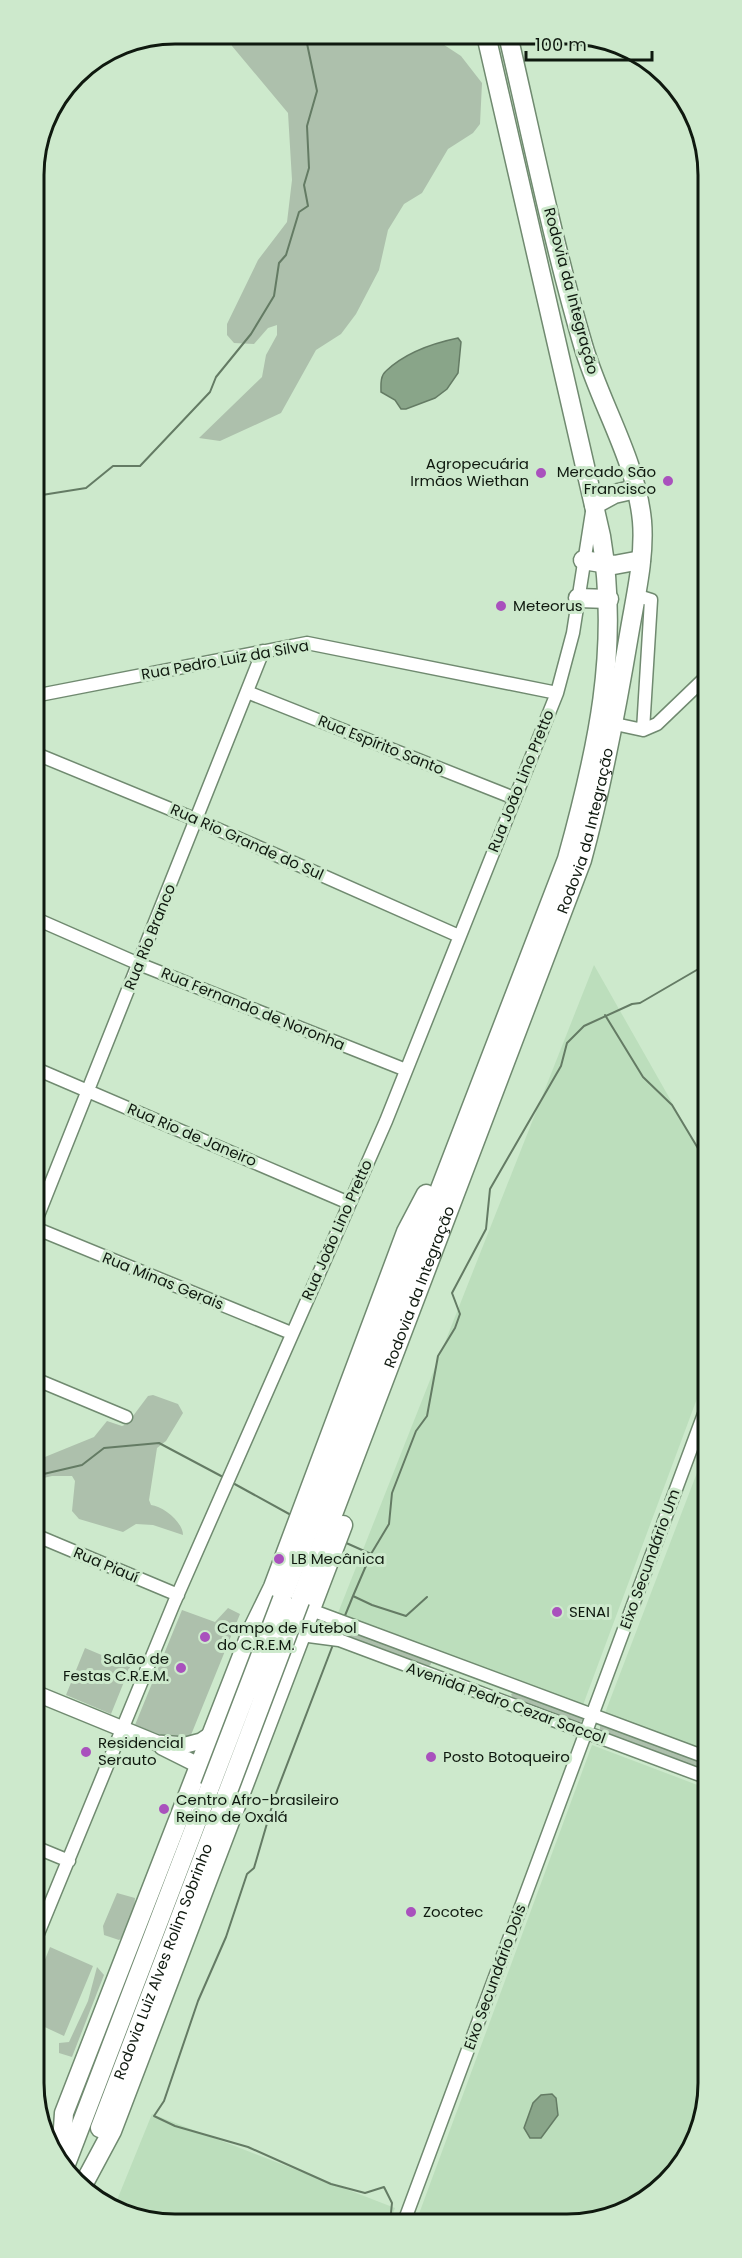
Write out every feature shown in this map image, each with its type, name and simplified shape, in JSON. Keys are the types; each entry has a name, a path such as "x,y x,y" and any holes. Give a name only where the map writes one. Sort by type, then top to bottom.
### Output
{"highway":[{"name":"Rodovia da Integração","path":"474,1124 579,815 604,695 609,657 609,599 594,505 488,44"},
{"name":"Rodovia da Integração","path":"290,1603 474,1124 582,860 605,775 641,560 642,520 636,489 584,347 563,273 510,44"},
{"path":"594,505 614,494 636,489"},
{"path":"583,560 623,565 641,560"},
{"path":"578,598 609,599"},
{"path":"62,2150 64,2114 213,1732 290,1603 406,1232 474,1124"},
{"path":"86,2179 112,2131 301,1635 290,1603"},
{"name":"Rodovia Luiz Alves Rolim Sobrinho","path":"81,2175 219,1791 290,1603"},
{"path":"200,1766 245,1785"},
{"name":"Rodovia Luiz Alves Rolim Sobrinho","path":"68,2159 219,1791"}],"main road":[{"path":"44,1697 157,1743 200,1766"},
{"path":"157,1743 186,1745 201,1741 213,1732"}],"street":[{"name":"Rua João Lino Pretto","path":"44,1920 178,1595 406,1070 557,693 573,633 583,560 594,505"},
{"path":"635,595 651,600 643,730"},
{"name":"Rua Pedro Luiz da Silva","path":"44,694 307,643 557,693"},
{"name":"Rua Rio Branco","path":"44,1201 263,651"},
{"path":"615,724 643,730 657,724 699,684"},
{"name":"Rua Espírito Santo","path":"247,692 514,798"},
{"name":"Rua Rio Grande do Sul","path":"44,757 196,820 459,936"},
{"name":"Rua Fernando de Noronha","path":"44,922 139,964 406,1070"},
{"name":"Rua Rio de Janeiro","path":"44,1072 349,1203"},
{"name":"Rua Minas Gerais","path":"44,1232 291,1333"},
{"path":"44,1383 126,1417"},
{"name":"Eixo Secundário Um","path":"586,1732 698,1429"},
{"name":"Rua Piauí","path":"44,1539 178,1595"},
{"name":"Avenida Pedro Cezar Saccol","path":"290,1603 698,1754"},
{"name":"Avenida Pedro Cezar Saccol","path":"301,1635 339,1640 698,1774"},
{"name":"Eixo Secundário Dois","path":"407,2214 586,1732"},
{"path":"44,1851 69,1861"}],"shaded area":[{"path":"231,44 443,44 461,56 482,83 480,124 473,133 448,149 422,193 404,204 388,230 379,270 356,314 341,334 316,350 281,413 220,441 199,438 262,377 266,355 277,335 277,325 268,328 254,344 234,343 227,335 227,324 258,260 287,222 292,180 288,113"},
{"path":"458,338 461,342 458,373 447,389 435,398 401,409 395,400 381,392 383,375 402,359 420,350"},
{"path":"594,965 698,1149 698,1395 583,1705 338,1613"},
{"path":"153,1395 178,1404 183,1413 166,1441 157,1448 149,1500 151,1505 161,1508 176,1520 183,1535 153,1525 136,1524 123,1532 79,1519 72,1511 75,1481 72,1476 44,1478 44,1457 94,1437 107,1421 122,1426 127,1424 148,1396"},
{"path":"698,1469 698,1749 605,1713"},
{"path":"228,1608 240,1614 191,1735 172,1739 135,1725 182,1610 215,1622"},
{"path":"341,1624 431,1659 431,1664 427,1668 339,1632"},
{"path":"85,1648 130,1667 111,1714 66,1695"},
{"path":"516,1691 580,1715 584,1720 578,1723 513,1699 511,1694"},
{"path":"605,1725 698,1760 698,1769 605,1734 600,1730 600,1726"},
{"path":"592,1745 698,1785 698,2092 692,2126 681,2149 654,2182 633,2197 610,2208 568,2214 419,2214"},
{"path":"117,1893 135,1898 134,1908 123,1937 119,1940 104,1935 103,1926"},
{"path":"50,1947 93,1966 64,2036 44,2027 44,1962"},
{"path":"97,1967 104,1975 72,2057 59,2053 59,2043 69,2042 88,2001"},
{"path":"552,2094 556,2098 558,2115 541,2138 530,2138 524,2128 533,2103 541,2095"},
{"path":"152,2114 395,2208 393,2214 174,2214 149,2212 117,2201"}],"waterway":[{"path":"44,495 86,488 113,466 140,466 210,392 216,377 251,334 274,296 279,263 286,255 299,212 308,206 304,185 309,168 307,126 317,91 307,44"},
{"path":"427,1597 406,1616 353,1596 371,1554 389,1524 392,1493 416,1431 427,1416 438,1356 455,1328 460,1314 452,1293 486,1229 490,1189 561,1066 567,1043 584,1026 632,1004 640,1003 699,969"},
{"path":"605,1015 643,1077 672,1105 698,1149"},
{"path":"44,1474 82,1465 104,1448 159,1443 223,1477"},
{"path":"231,1482 291,1515"},
{"path":"344,1542 371,1554"},
{"path":"344,1618 353,1596"},
{"path":"334,1642 275,1796 254,1868 247,1874 226,1937 198,2001 164,2101 154,2116 175,2126 248,2147 331,2184 365,2193 384,2187 392,2203 391,2214"}],"place":[{"name":"Agropecuária Irmãos Wiethan","path":"541,473"},
{"name":"Mercado São Francisco","path":"668,481"},
{"name":"Meteorus","path":"501,606"},
{"name":"LB Mecânica","path":"279,1559"},
{"name":"SENAI","path":"557,1612"},
{"name":"Campo de Futebol do C.R.E.M.","path":"205,1637"},
{"name":"Salão de Festas C.R.E.M.","path":"181,1668"},
{"name":"Residencial Serauto","path":"86,1752"},
{"name":"Posto Botoqueiro","path":"431,1757"},
{"name":"Centro Afro-brasileiro Reino de Oxalá","path":"164,1809"},
{"name":"Zocotec","path":"411,1912"}]}
